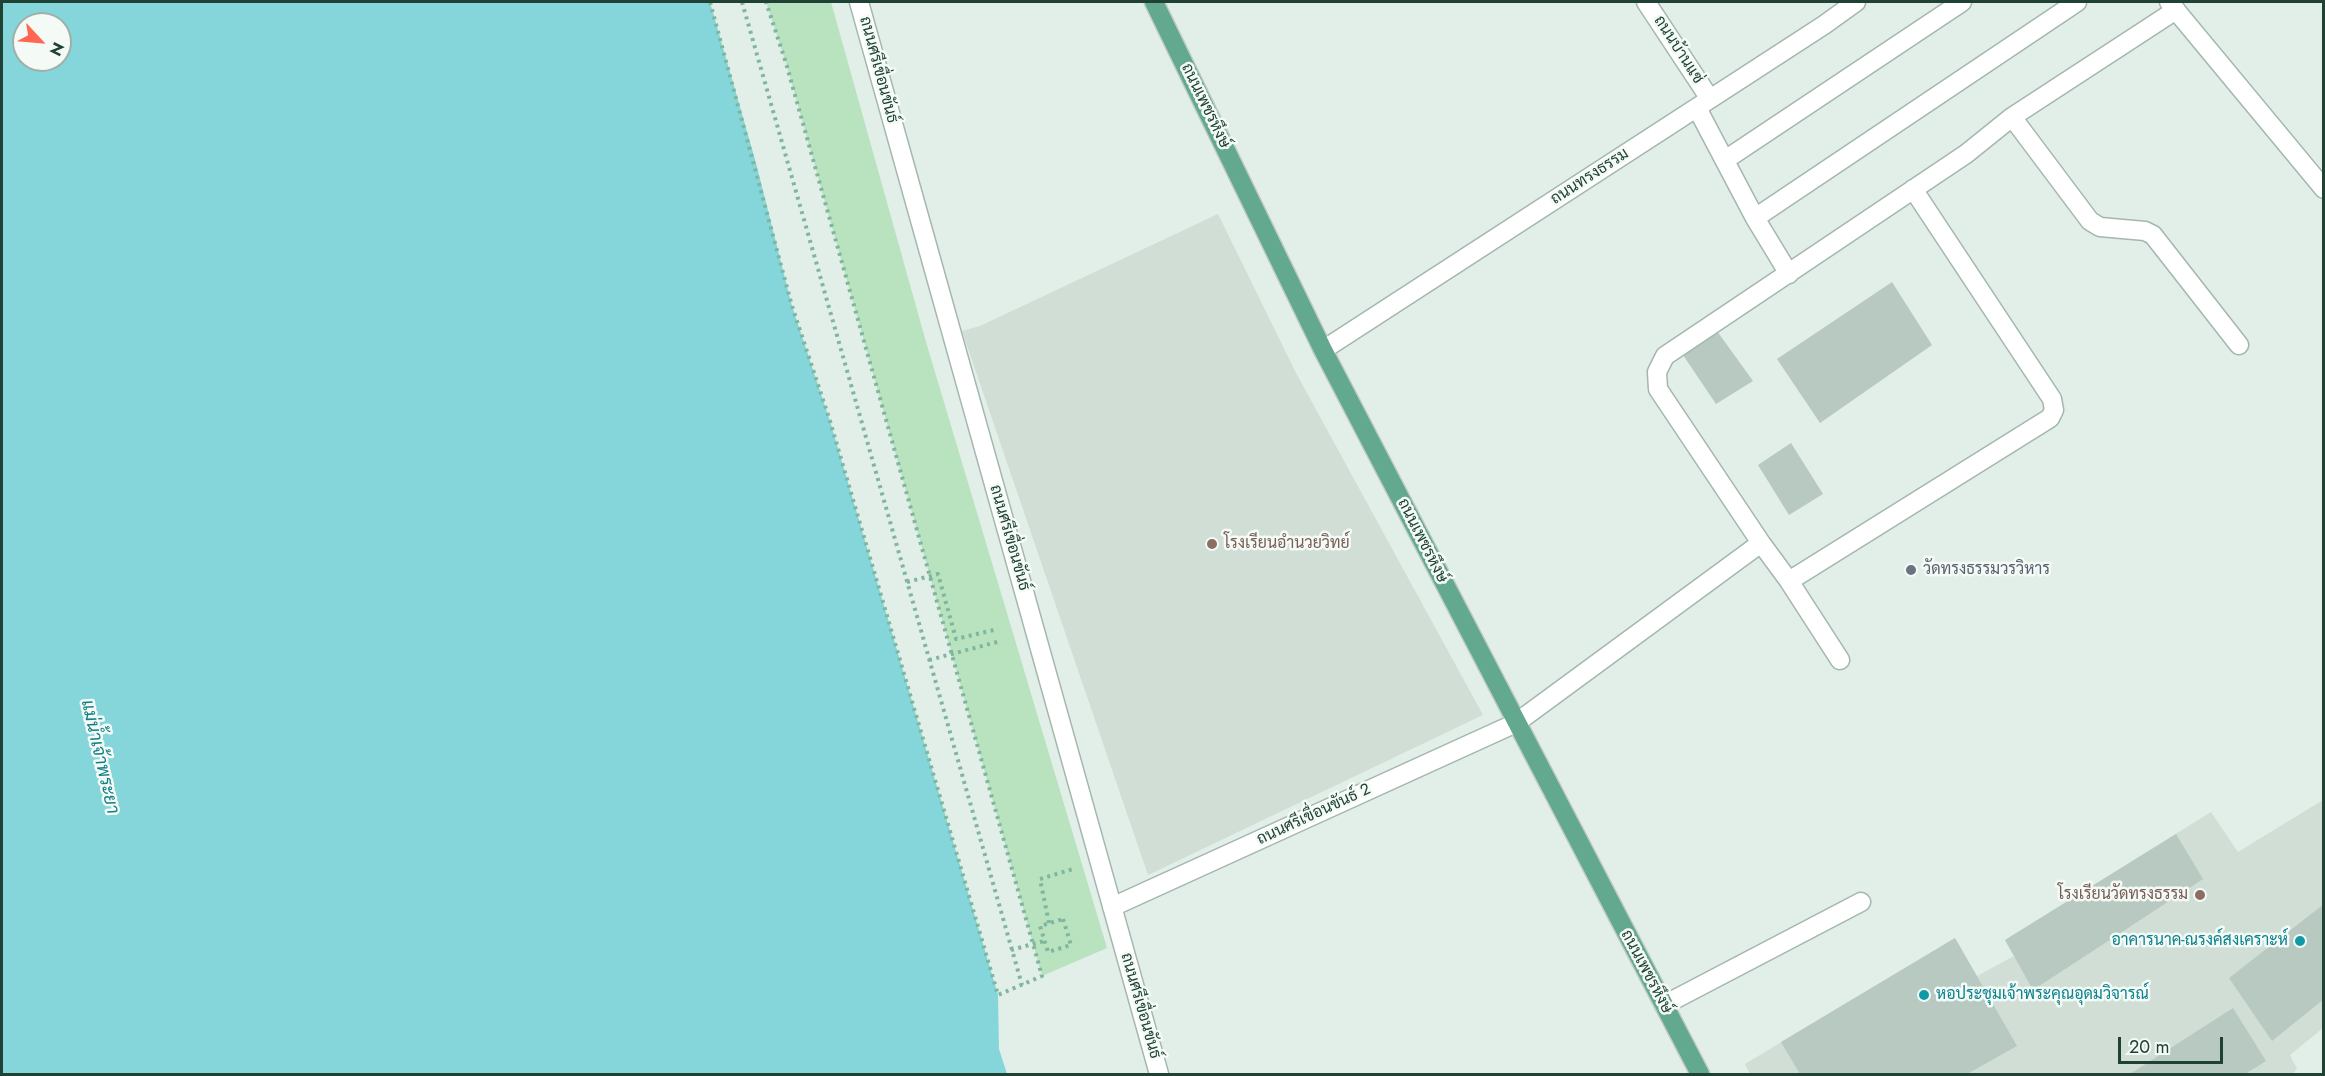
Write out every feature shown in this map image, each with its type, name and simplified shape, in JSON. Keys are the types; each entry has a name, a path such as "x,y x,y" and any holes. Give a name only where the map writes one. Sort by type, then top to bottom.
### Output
{"main road":[{"name":"ถนนเพชรหึงษ์","path":"1154,2 1323,350 1700,1074"}],"street":[{"name":"ถนนศรีเขื่อนขันธ์","path":"859,2 1159,1074"},
{"name":"ถนนบ้านแซ่","path":"1646,2 1704,103 1725,160 1755,218 1789,274"},
{"name":"ถนนทรงธรรม","path":"1323,350 1856,2"},
{"path":"1725,160 1962,2"},
{"path":"1755,218 2077,2"},
{"path":"1840,660 1658,388 1657,372 1665,356 1966,154 2012,117 2173,6 2324,189"},
{"path":"2012,117 2090,221 2100,226 2145,231 2153,235 2239,345"},
{"path":"1789,581 2050,418 2054,410 2052,399 1913,189"},
{"name":"ถนนศรีเขื่อนขันธ์ 2","path":"1112,908 1516,723 1761,543"},
{"path":"1664,1005 1861,902"}],"path":[{"path":"710,2 792,306 830,421 998,995 1042,976 786,63 766,2"},
{"path":"742,2 1022,985"},
{"path":"907,582 938,574 956,639 998,629"},
{"path":"929,660 1001,641"},
{"path":"1049,924 1040,879 1099,861"},
{"path":"1063,919 1071,945 1048,952 1044,941 1040,926 1063,919"},
{"path":"1011,950 1044,941"}],"shaded area":[{"name":"โรงเรียนอำนวยวิทย์","path":"1218,214 1296,373 1483,715 1148,875 962,331 980,326"},
{"name":"โรงเรียนวัดทรงธรรม","path":"2323,800 2323,1028 2290,1055 2297,1069 2292,1074 1750,1074 1745,1064 1955,938 1977,976 2014,956 2005,940 2211,812 2238,852"}],"green space":[{"path":"766,2 831,2 926,342 1107,948 1042,976 786,63"}],"water":[{"name":"แม่น้ำเจ้าพระยา","path":"2,2 710,2 756,163 792,306 830,421 998,995 999,1049 1007,1074 2,1074"}],"building":[{"path":"1892,282 1932,345 1820,423 1777,359"},
{"path":"1717,331 1753,381 1716,404 1683,355"},
{"path":"1791,443 1823,494 1789,515 1758,465"},
{"path":"2176,834 2203,879 2033,990 2005,940"},
{"name":"อาคารนาค-ณรงค์สงเคราะห์","path":"2324,904 2324,999 2272,1041 2229,978"},
{"name":"หอประชุมเจ้าพระคุณอุดมวิจารณ์","path":"1955,938 2017,1046 1967,1074 1800,1074 1781,1042"},
{"path":"2233,1008 2266,1061 2245,1074 2130,1074"}],"place":[{"name":"โรงเรียนอำนวยวิทย์","path":"1212,544"},
{"name":"วัดทรงธรรมวรวิหาร","path":"1911,570"},
{"name":"โรงเรียนวัดทรงธรรม","path":"2200,895"},
{"name":"อาคารนาค-ณรงค์สงเคราะห์","path":"2300,941"},
{"name":"หอประชุมเจ้าพระคุณอุดมวิจารณ์","path":"1924,995"}]}
